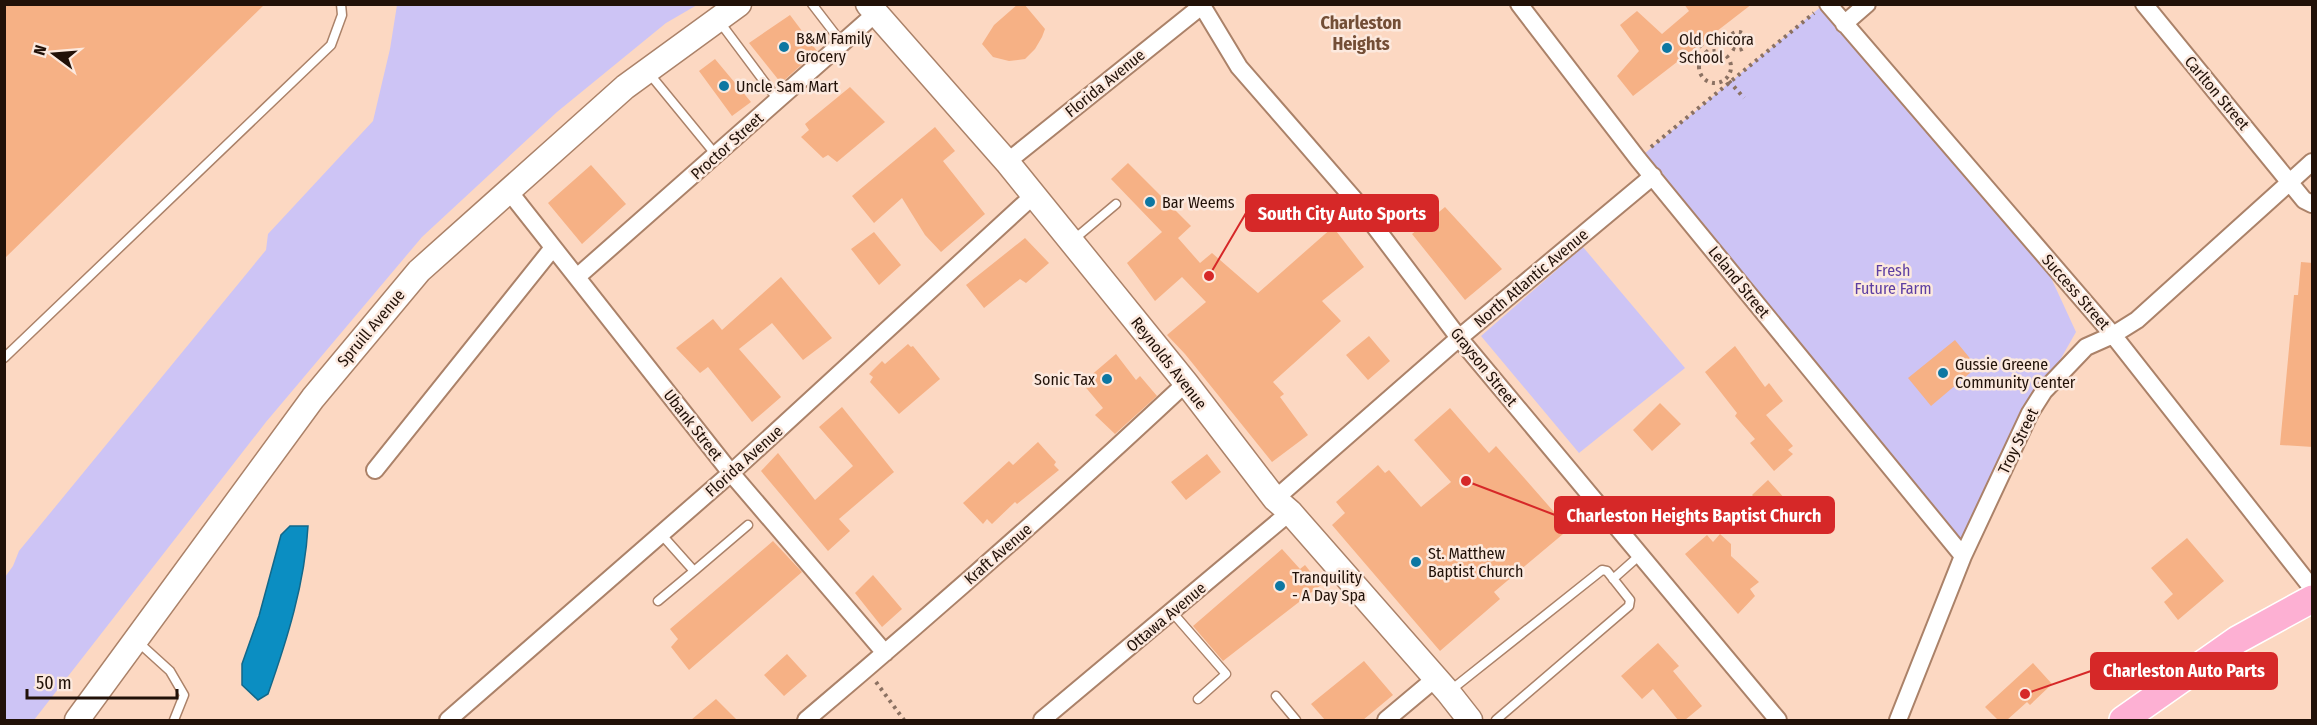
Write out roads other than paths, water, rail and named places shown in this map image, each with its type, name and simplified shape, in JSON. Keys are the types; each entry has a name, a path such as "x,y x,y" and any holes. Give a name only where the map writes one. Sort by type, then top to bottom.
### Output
{"main road":[{"path":"2123,720 2237,640 2313,598"}],"street":[{"name":"Spruill Avenue","path":"77,720 313,398 419,271 625,87 739,4"},
{"name":"Leland Street","path":"1519,4 1653,176 1963,556"},
{"path":"1844,24 1867,4"},
{"name":"Carlton Street","path":"2144,4 2304,200 2313,204"},
{"name":"Florida Avenue","path":"1007,162 1202,5"},
{"name":"Grayson Street","path":"1202,5 1239,67 1354,199 1459,338 1778,720"},
{"name":"Success Street","path":"1821,8 1844,24 2114,335 2313,588"},
{"name":"Proctor Street","path":"577,277 842,43 872,9"},
{"name":"Reynolds Avenue","path":"872,9 1007,162 1186,383 1282,506 1442,685 1470,720"},
{"name":"Troy Street","path":"1898,720 1963,556 2030,413 2044,391 2086,347 2114,335 2137,320 2313,162"},
{"name":"North Atlantic Avenue","path":"1282,506 1459,338 1653,176"},
{"name":"Ubank Street","path":"508,190 552,249 577,277 731,473 885,653"},
{"name":"Florida Avenue","path":"448,720 731,473 1034,195"},
{"path":"375,470 552,249"},
{"name":"Kraft Avenue","path":"806,720 1121,446 1186,383"},
{"name":"Ottawa Avenue","path":"1042,720 1172,612 1282,506"},
{"path":"1386,720 1442,685"}],"lane":[{"path":"4,358 331,45 342,15 341,4"},
{"path":"812,4 842,43"},
{"path":"718,20 778,100"},
{"path":"647,71 717,155"},
{"path":"1071,241 1116,204"},
{"path":"658,601 748,525"},
{"path":"661,534 694,571"},
{"path":"1613,579 1640,555"},
{"path":"1442,685 1602,570 1607,571 1630,600 1629,606 1496,720"},
{"path":"1172,612 1226,674 1198,699"},
{"path":"135,640 170,671 184,694 174,720"},
{"path":"1276,696 1296,720"}],"water":[{"path":"290,526 308,526 303,569 294,611 275,674 268,694 258,700 242,685 242,664 259,616 281,535"}],"place":[{"name":"B&M Family Grocery","path":"784,47"},
{"name":"Old Chicora School","path":"1667,48"},
{"name":"Uncle Sam Mart","path":"724,86"},
{"name":"Bar Weems","path":"1150,202"},
{"name":"South City Auto Sports","path":"1209,276"},
{"name":"Gussie Greene Community Center","path":"1943,373"},
{"name":"Sonic Tax","path":"1107,379"},
{"name":"Charleston Heights Baptist Church","path":"1466,481"},
{"name":"St. Matthew Baptist Church","path":"1416,562"},
{"name":"Tranquility - A Day Spa","path":"1280,586"},
{"name":"Charleston Auto Parts","path":"2025,694"}],"district":[{"name":"Charleston Heights","path":"1361,33"}],"park label":[{"name":"Fresh Future Farm","path":"1893,279"}]}
